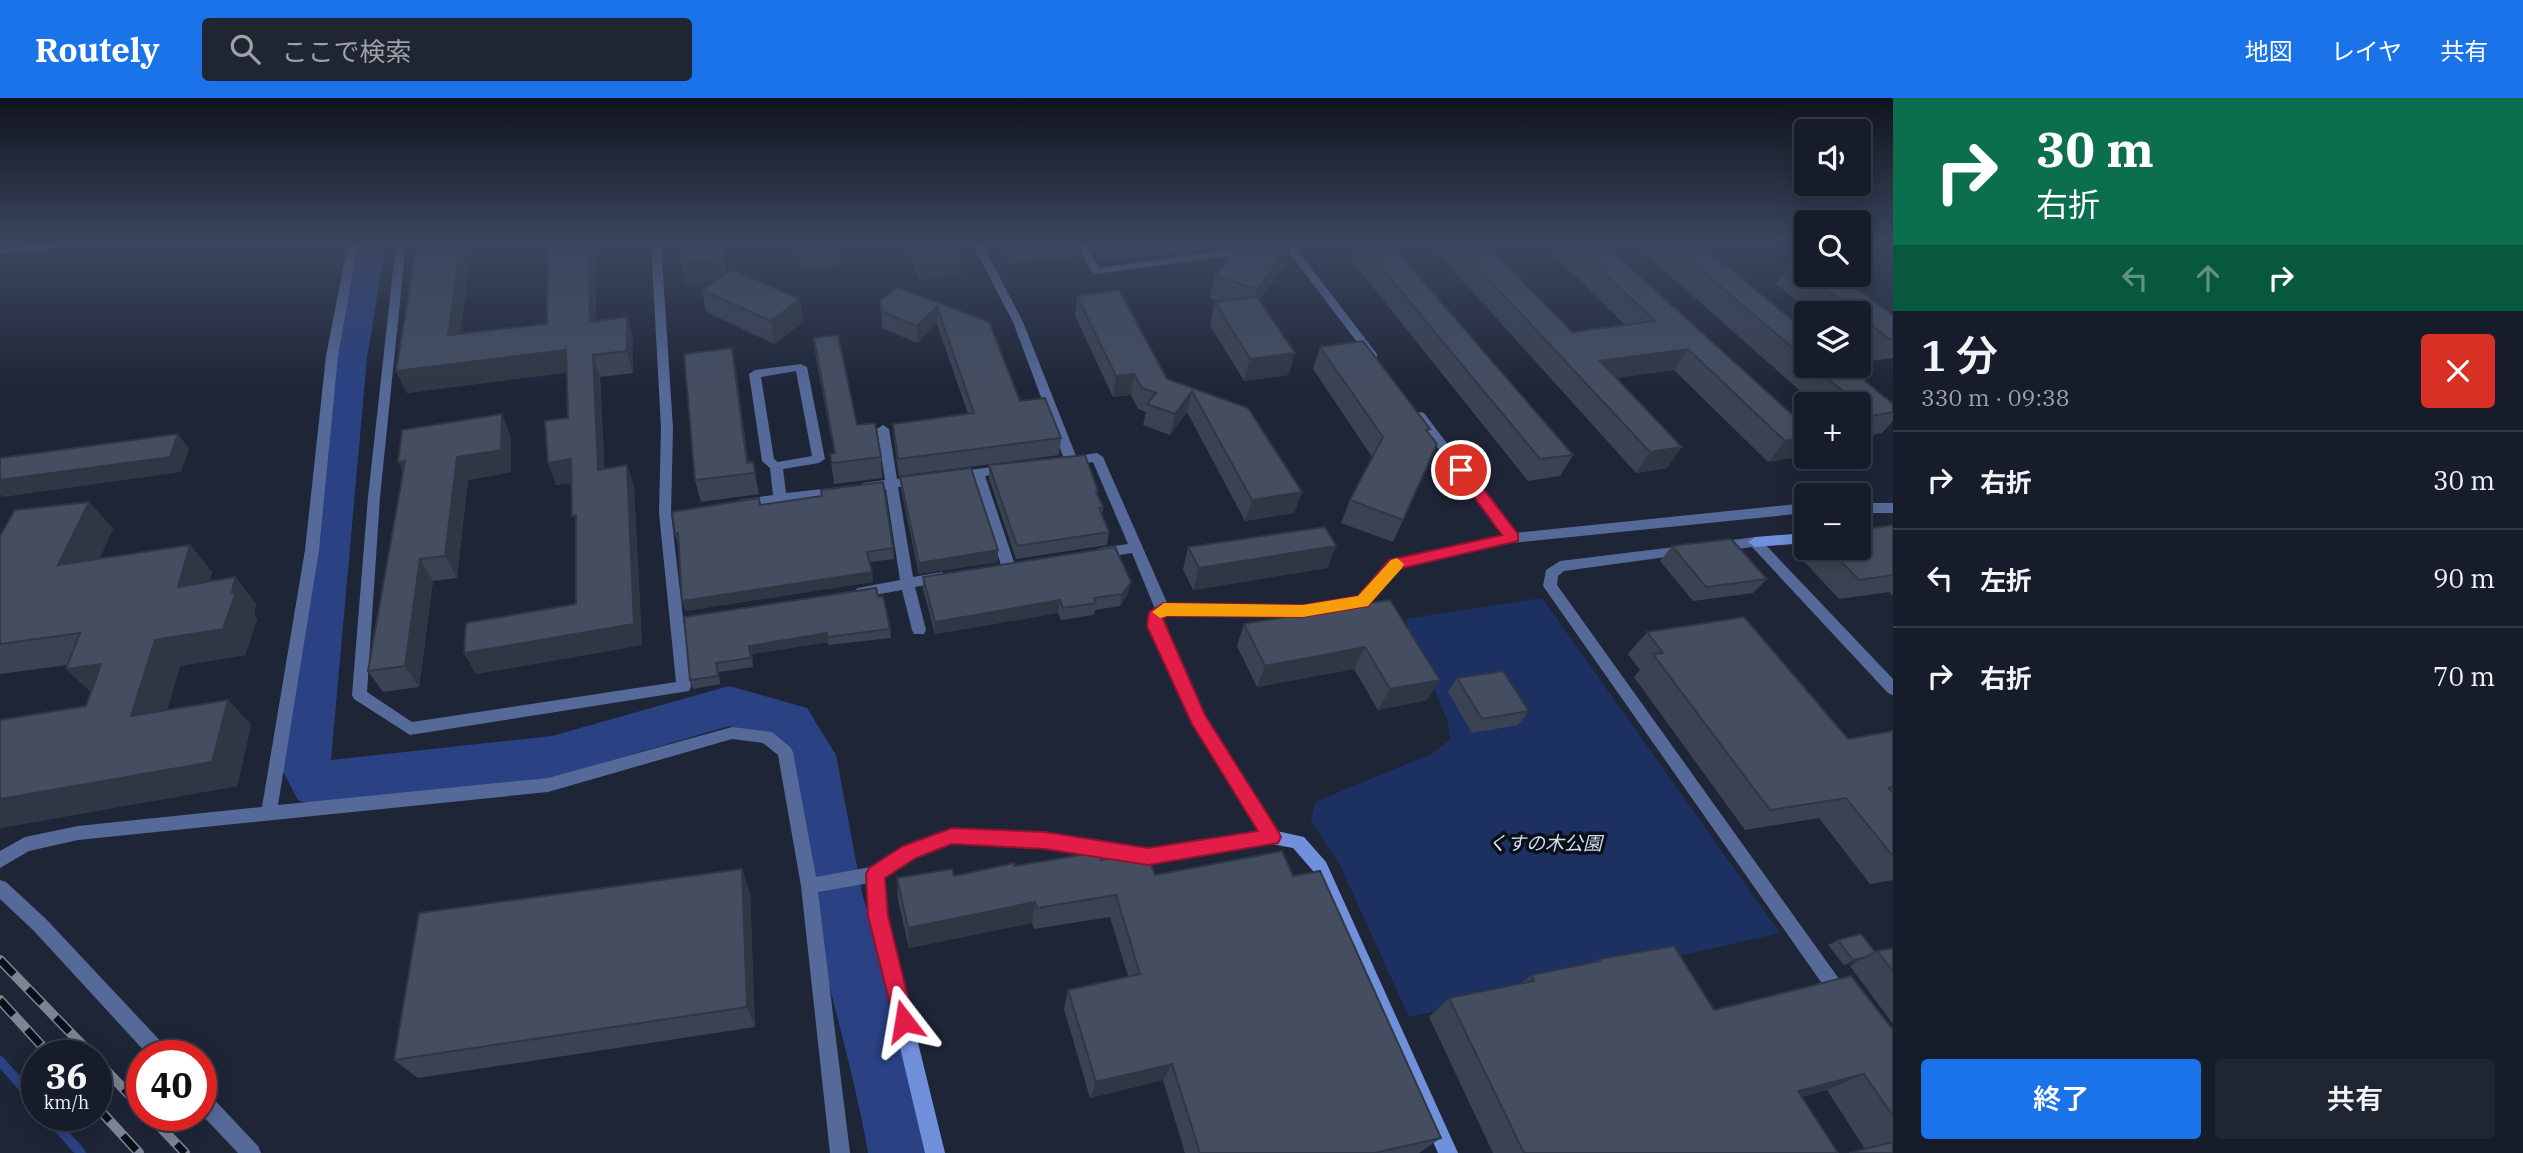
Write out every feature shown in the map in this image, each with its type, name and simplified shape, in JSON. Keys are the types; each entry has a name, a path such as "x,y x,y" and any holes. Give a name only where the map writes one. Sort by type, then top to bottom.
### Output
{"street":[{"path":"269,814 312,550 332,356 344,292"},
{"path":"396,292 374,497 359,695 410,729 684,687 683,619 671,512 659,292"},
{"path":"1003,292 1018,322 1064,461 1097,457 1164,610"},
{"path":"1322,292 1379,363"},
{"path":"801,368 819,459 776,466 768,461 755,374 801,368"},
{"path":"1412,406 1512,538"},
{"path":"883,429 889,484 919,630"},
{"path":"776,466 780,498"},
{"path":"729,505 1018,467"},
{"path":"978,472 1009,568"},
{"path":"1871,508 1893,508"},
{"path":"1272,837 1198,719 1155,626 1154,617 1164,610 1303,611 1362,601 1394,564 1512,538 1794,509"},
{"path":"1794,539 1560,566 1551,574 1550,586 1854,1013"},
{"path":"1755,542 1893,689"},
{"path":"1086,556 1137,548"},
{"path":"848,595 907,582 958,575"},
{"path":"0,860 26,844 78,833 548,785 732,733 767,737 785,752 809,886 840,1153"},
{"path":"809,886 876,874 909,852 952,836 1045,841 1148,856 1272,837 1298,842 1320,867 1448,1153"},
{"path":"876,874 878,916 935,1153"},
{"path":"0,888 40,925 146,1040"},
{"path":"217,1117 251,1153"}],"green space":[{"name":"くすの木公園","path":"1542,598 1780,933 1409,1017 1340,865 1311,821 1315,802 1431,754 1450,740 1448,722 1405,619"}],"building":[{"path":"409,292 454,292 448,335 547,324 547,292 590,292 590,322 627,317 627,351 593,355 598,470 627,465 634,624 464,653 466,623 576,604 576,515 572,516 571,459 548,463 545,421 568,418 566,350 396,371"},
{"path":"707,292 784,292 800,299 771,321"},
{"path":"891,292 911,292 989,322 1020,401 1045,398 1061,438 898,459 893,424 974,413 937,307 917,326 881,311 881,300"},
{"path":"1120,292 1167,379 1248,408 1302,492 1252,500 1192,391 1175,414 1147,404 1156,393 1142,388 1134,374 1116,376 1077,296"},
{"path":"1402,292 1432,292 1573,455 1540,459"},
{"path":"1501,292 1533,292 1572,332 1655,321 1625,292 1657,292 1794,416 1794,439 1785,441 1688,349 1600,361 1682,447 1650,452"},
{"path":"1727,292 1759,292 1794,321 1794,349"},
{"path":"1830,292 1862,292 1893,316 1893,338 1889,339 1871,325 1871,301 1841,301"},
{"path":"1257,297 1295,353 1250,359 1215,302"},
{"path":"838,335 857,425 875,423 881,457 832,463 830,454 835,453 814,338"},
{"path":"1363,341 1430,429 1426,430 1437,444 1403,520 1350,500 1383,437 1320,347"},
{"path":"732,348 747,463 753,462 755,473 695,480 684,354"},
{"path":"1827,378 1862,378 1893,404 1893,412 1872,416 1871,392 1844,392"},
{"path":"502,414 501,450 457,457 445,556 420,559 405,666 368,671 405,461 398,462 402,430"},
{"path":"178,434 170,457 0,480 0,458"},
{"path":"1085,455 1103,507 1099,508 1109,532 1017,546 989,465"},
{"path":"971,468 998,550 919,563 900,477"},
{"path":"883,482 893,548 867,552 872,572 682,601 678,533 675,534 672,512 759,498 760,505 822,496 821,490"},
{"path":"89,502 58,565 190,545 178,587 235,577 232,593 236,592 223,629 155,640 131,716 228,700 212,762 0,799 0,720 86,706 101,664 66,669 80,633 0,644 0,536 15,510"},
{"path":"1893,525 1893,575 1859,580 1840,560 1871,560 1871,528"},
{"path":"1325,527 1336,546 1199,568 1188,547"},
{"path":"1731,539 1767,579 1706,587 1672,546"},
{"path":"1115,547 1131,582 1122,594 1094,598 1096,603 1063,608 1060,600 935,622 923,577"},
{"path":"876,588 878,597 883,596 890,629 827,637 827,633 749,646 751,658 716,663 718,676 690,680 684,617"},
{"path":"1390,600 1440,680 1390,689 1365,647 1265,666 1244,624 1341,607"},
{"path":"1744,617 1848,739 1893,731 1893,787 1889,788 1893,793 1893,856 1846,798 1770,810 1653,654 1663,653 1647,632"},
{"path":"1503,671 1529,711 1482,719 1457,678"},
{"path":"1282,851 1293,876 1320,871 1441,1138 1374,1153 1200,1153 1172,1064 1096,1082 1068,990 1140,974 1116,895 1037,908 1035,902 908,928 897,878 952,869 954,876 1014,863 1014,866 1098,852 1101,860 1146,852 1155,875"},
{"path":"742,869 747,1007 394,1060 419,913"},
{"path":"1861,934 1875,952 1853,960 1838,940"},
{"path":"1674,946 1714,1010 1851,976 1893,1030 1893,1116 1864,1074 1798,1091 1838,1153 1524,1153 1449,998 1534,981 1531,975 1600,961 1599,959"},
{"path":"1893,948 1893,971 1877,951"},
{"path":"1893,1142 1893,1153 1849,1153"}],"waterway":[{"path":"361,292 349,358 305,766 316,784 552,757 729,706 790,722 811,755 835,893 889,1095 900,1153"},
{"path":"0,1061 21,1085"},
{"path":"61,1131 81,1153"}],"railway":[{"path":"0,960 77,1040"},
{"path":"0,1000 36,1040"},
{"path":"112,1077 126,1091"},
{"path":"112,1123 139,1153"},
{"path":"164,1131 185,1153"}],"slow traffic":[{"path":"1160,612 1303,611 1362,601 1394,564 1397,564"}],"route":[{"path":"904,1021 878,916 876,874 909,852 952,836 1045,841 1148,856 1272,837 1198,719 1155,626 1154,617 1164,610 1303,611 1362,601 1394,564 1512,538 1461,470"}]}
